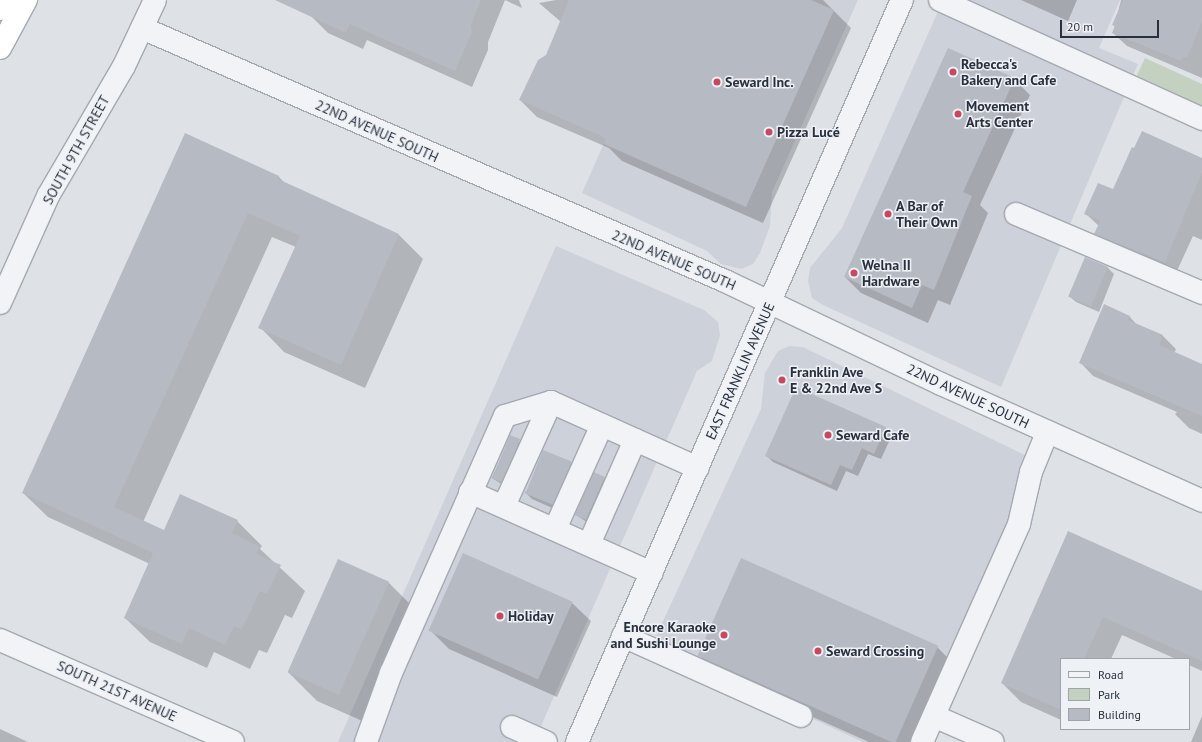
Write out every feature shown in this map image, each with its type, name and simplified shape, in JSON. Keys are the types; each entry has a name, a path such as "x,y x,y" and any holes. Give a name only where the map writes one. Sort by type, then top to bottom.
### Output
{"highway":[{"path":"0,9 4,0"},
{"path":"0,48 26,0"}],"street":[{"name":"SOUTH 9TH STREET","path":"0,303 48,196 124,66 155,0"},
{"name":"EAST FRANKLIN AVENUE","path":"577,742 902,0"},
{"path":"940,0 1202,119"},
{"name":"22ND AVENUE SOUTH","path":"142,28 770,303 1047,433 1202,501"},
{"path":"1016,214 1202,293"},
{"path":"366,742 392,673 470,492 505,416 551,402 698,468"},
{"path":"504,506 551,402"},
{"path":"554,529 602,425"},
{"path":"922,742 1019,524 1031,472 1047,433"},
{"path":"589,544 635,440"},
{"path":"470,492 652,573"},
{"path":"624,636 800,716"},
{"name":"SOUTH 21ST AVENUE","path":"0,640 233,742"},
{"path":"934,716 993,742"},
{"path":"512,727 546,742"}],"shaded area":[{"name":"Seward Inc.","path":"667,0 858,0 772,192 770,226 760,253 753,264 741,269 721,264 707,251 582,193"},
{"path":"943,0 1120,0 1099,48 1138,64 1001,387 823,305 812,298 808,281 810,268 842,228"},
{"path":"556,246 704,310 718,322 720,335 712,361 697,371 534,742 338,742"},
{"path":"789,346 803,347 1037,461 911,742 863,742 652,645 761,409 765,373 778,351"}],"green space":[{"path":"1145,58 1202,84 1202,117 1132,86"}],"building":[{"path":"275,0 481,0 471,24 472,32 455,71 350,24 346,33"},
{"name":"Seward Inc.","path":"569,0 811,0 834,10 746,207 604,144 606,138 519,100 538,60 546,55"},
{"path":"1123,0 1202,0 1202,21 1187,58 1183,57 1181,61 1112,33 1115,26 1112,25"},
{"path":"948,48 1015,78 963,192 972,196 934,290 922,285 912,308 844,277"},
{"path":"1142,131 1202,158 1202,172 1165,262 1094,234 1100,221 1084,214 1098,183 1113,189 1132,147 1134,148"},
{"path":"185,133 279,176 278,179 399,234 341,365 258,328 300,236 248,213 114,507 164,530 180,494 238,520 232,533 260,547 256,554 281,565 267,594 260,591 242,629 234,626 225,645 189,628 182,644 124,618 153,553 22,493"},
{"path":"1085,257 1108,267 1091,306 1068,297"},
{"path":"1104,304 1130,316 1128,320 1163,335 1159,345 1202,364 1202,416 1079,363"},
{"name":"Seward Cafe","path":"796,387 886,427 874,454 862,448 852,470 840,465 831,485 765,456"},
{"path":"510,435 520,439 503,483 492,479"},
{"path":"543,450 572,462 554,505 525,494"},
{"path":"594,472 605,477 586,520 575,515"},
{"path":"1068,531 1202,591 1202,661 1103,617 1084,658 1060,658 1060,710 1001,683"},
{"name":"Holiday","path":"463,553 573,602 538,679 428,631"},
{"name":"Seward Crossing","path":"741,558 938,646 896,742 891,742 697,656"},
{"path":"338,559 389,582 339,695 288,672"}],"place":[{"name":"Rebecca's Bakery and Cafe","path":"953,72"},
{"name":"Seward Inc.","path":"717,82"},
{"name":"Movement Arts Center","path":"958,114"},
{"name":"Pizza Lucé","path":"769,132"},
{"name":"A Bar of Their Own","path":"888,214"},
{"name":"Welna II Hardware","path":"854,273"},
{"name":"Franklin Ave E & 22nd Ave S","path":"782,380"},
{"name":"Seward Cafe","path":"828,435"},
{"name":"Holiday","path":"500,616"},
{"name":"Encore Karaoke and Sushi Lounge","path":"724,635"},
{"name":"Seward Crossing","path":"818,651"}]}
